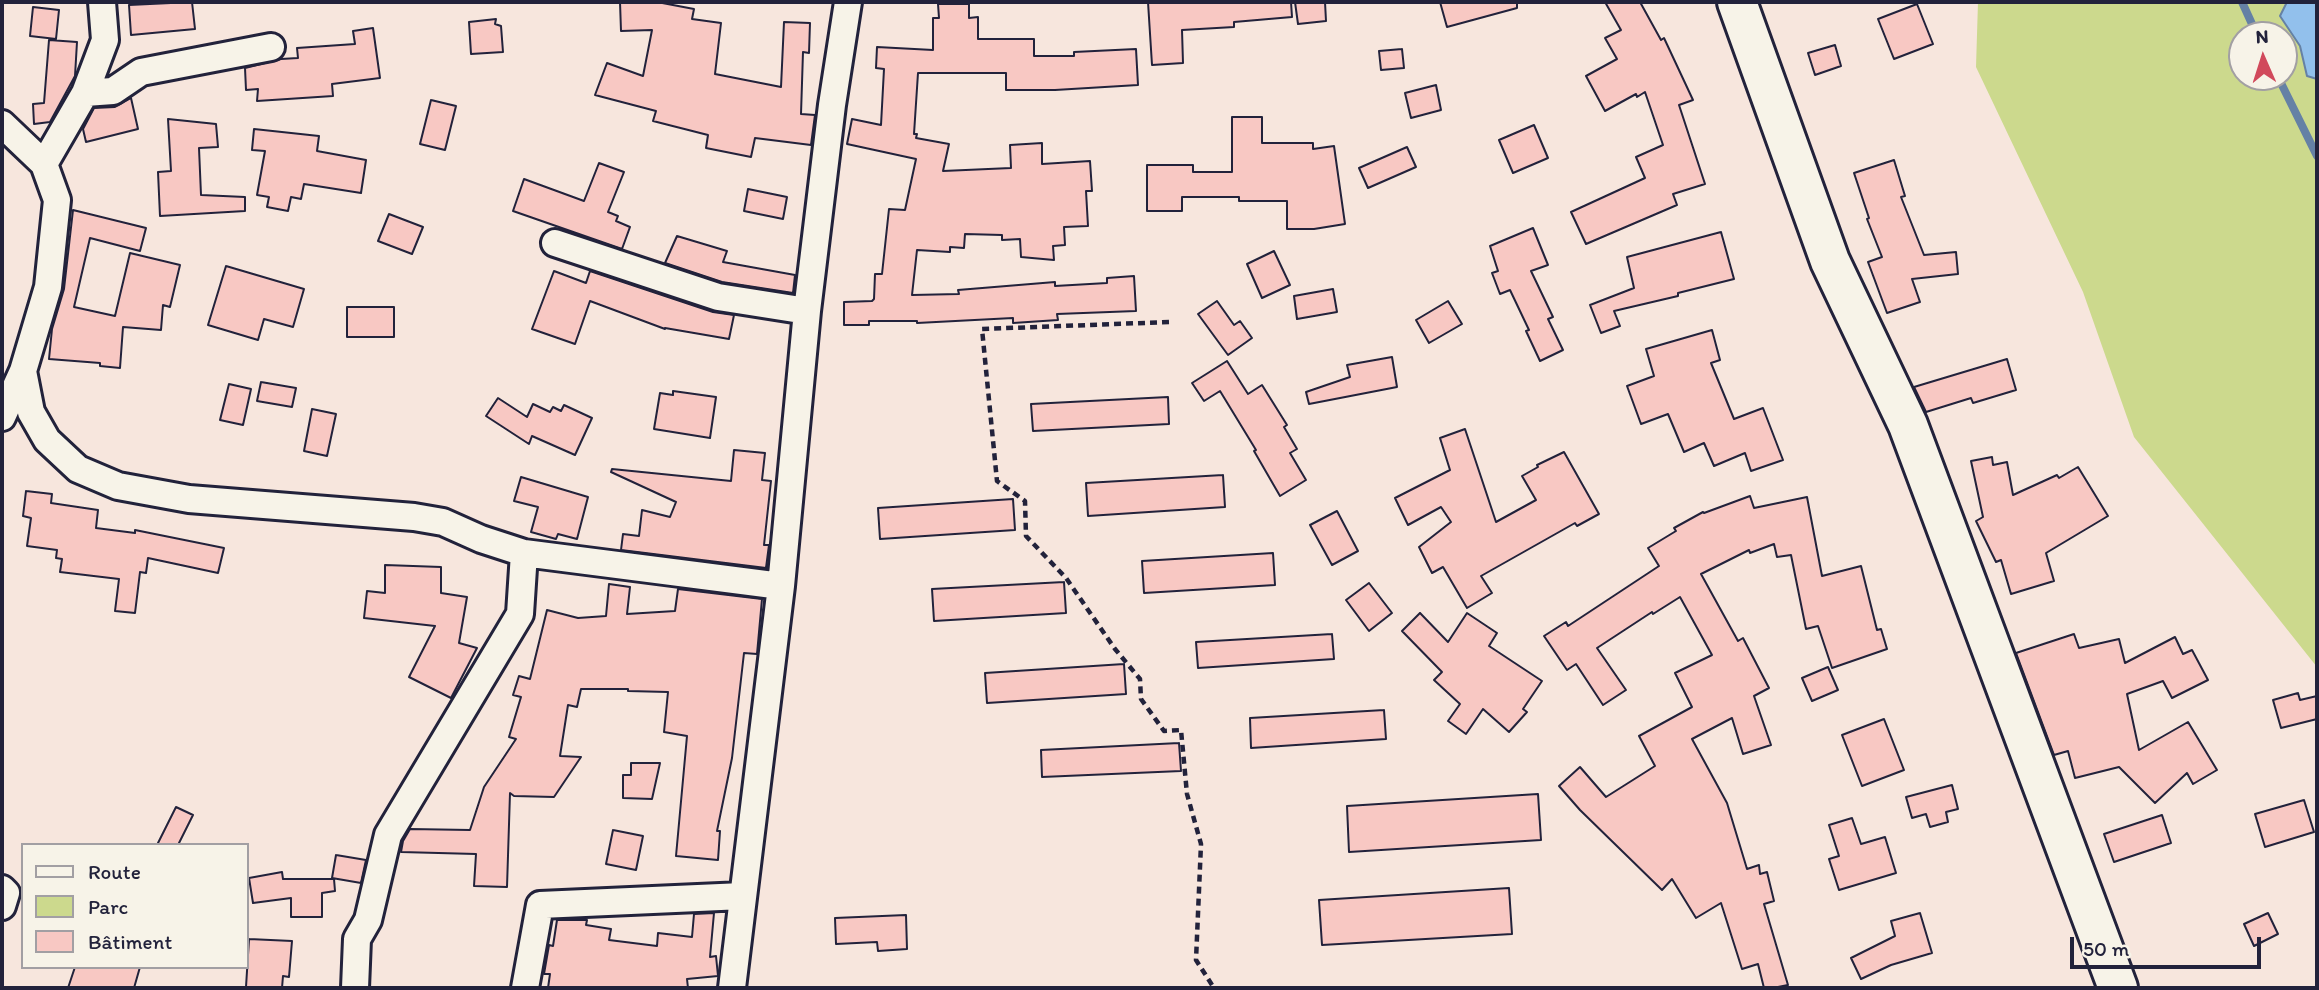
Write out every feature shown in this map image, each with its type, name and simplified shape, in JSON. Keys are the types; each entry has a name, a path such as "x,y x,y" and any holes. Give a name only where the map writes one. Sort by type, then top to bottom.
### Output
{"street":[{"path":"44,164 85,93 105,40 103,2"},
{"path":"732,988 781,586 807,311 832,105 848,2"},
{"path":"1737,2 1830,261 1908,425 2118,988"},
{"path":"85,93 113,91 141,72 271,47"},
{"path":"2,124 44,164 57,200 48,286 23,370 2,417"},
{"path":"555,243 718,297 807,311"},
{"path":"23,370 31,412 47,440 78,469 118,486 189,499 414,517 443,522 481,539 524,553 781,586"},
{"path":"355,988 357,939 368,920 388,835 520,614 524,553"},
{"path":"2,889 6,893 2,906"},
{"path":"525,988 540,905 743,896"}],"path":[{"path":"1169,322 982,329 997,481 1026,501 1026,536 1066,578 1115,649 1140,679 1141,699 1164,731 1181,730 1187,794 1201,844 1196,960 1214,988"}],"green space":[{"path":"1978,2 2317,2 2317,667 2134,437 2083,292 1976,67"}],"water":[{"path":"2287,2 2317,2 2317,79 2307,76 2298,43 2298,21 2283,21 2280,16"}],"building":[{"path":"192,2 195,29 131,35 129,5"},
{"path":"620,2 657,2 694,9 692,19 721,23 715,74 781,87 784,22 810,23 809,53 803,52 801,114 815,115 811,145 755,138 751,157 706,148 708,135 653,121 656,111 595,95 607,63 643,76 652,30 621,31"},
{"path":"1148,2 1291,2 1292,17 1234,22 1234,27 1182,30 1183,63 1152,65"},
{"path":"1295,2 1325,2 1326,21 1298,24"},
{"path":"1440,2 1517,2 1517,8 1447,27"},
{"path":"1605,2 1640,2 1661,40 1664,38 1693,100 1679,105 1705,184 1673,194 1677,205 1586,244 1571,212 1645,178 1636,157 1663,145 1645,92 1605,111 1586,76 1617,59 1605,38 1621,30"},
{"path":"938,4 969,4 969,18 978,17 978,39 1034,39 1034,56 1074,56 1074,52 1136,49 1138,85 1006,90 1006,73 918,73 914,134 917,134 916,138 949,144 943,171 1011,168 1010,145 1042,143 1042,164 1090,161 1092,191 1086,191 1088,226 1064,227 1065,245 1053,246 1054,260 1021,257 1020,239 1002,240 1002,235 965,234 964,248 950,247 950,252 917,250 912,295 959,294 958,290 1055,282 1055,286 1107,283 1107,278 1134,276 1136,311 1057,314 1058,320 1013,323 1013,318 917,323 869,321 869,325 844,325 844,302 874,299 875,274 882,274 889,209 905,210 916,159 847,144 852,119 881,125 884,69 876,68 877,47 933,50 933,18 939,18"},
{"path":"1917,4 1933,44 1894,59 1878,19"},
{"path":"33,7 59,10 56,39 30,36"},
{"path":"496,19 495,24 501,26 503,52 471,54 469,22"},
{"path":"373,28 380,78 332,84 333,96 257,101 258,89 246,90 245,68 281,59 298,58 297,48 355,44 353,31"},
{"path":"49,40 77,42 75,76 50,122 34,124 33,104 44,103"},
{"path":"1835,45 1841,66 1815,75 1808,53"},
{"path":"1402,49 1404,68 1381,70 1379,51"},
{"path":"1436,85 1441,110 1411,118 1405,93"},
{"path":"131,98 138,129 86,142 83,129 94,108 115,107"},
{"path":"431,100 456,106 445,150 420,144"},
{"path":"1232,117 1262,117 1262,143 1313,143 1313,149 1334,146 1345,224 1314,229 1287,229 1287,201 1239,201 1239,197 1182,197 1182,211 1147,211 1147,165 1193,165 1193,172 1232,172"},
{"path":"168,119 216,124 218,147 199,148 201,195 245,197 245,211 160,216 158,172 171,171"},
{"path":"1534,125 1548,158 1513,173 1499,140"},
{"path":"254,129 319,136 317,151 366,160 361,193 304,184 301,199 291,197 288,211 267,207 269,197 257,195 265,151 252,150"},
{"path":"1407,147 1416,167 1368,188 1359,168"},
{"path":"1894,160 1905,196 1901,197 1924,255 1956,252 1958,274 1912,279 1920,302 1887,313 1868,262 1882,257 1867,219 1869,218 1854,173"},
{"path":"599,163 624,172 608,212 618,216 616,221 630,227 622,249 513,211 524,179 584,201"},
{"path":"748,189 787,197 783,219 744,211"},
{"path":"73,210 146,228 140,251 90,238 74,307 115,316 130,253 180,265 170,307 163,305 161,330 123,327 120,368 100,366 100,363 49,359 52,329 64,289"},
{"path":"389,214 423,227 412,254 378,241"},
{"path":"1533,228 1548,265 1531,271 1553,317 1548,319 1563,350 1540,361 1510,290 1500,294 1492,273 1498,271 1490,246"},
{"path":"1721,232 1734,279 1614,311 1620,326 1601,333 1590,305 1634,288 1627,257"},
{"path":"677,236 727,251 723,262 795,275 793,293 722,282 665,263"},
{"path":"1274,251 1290,285 1262,298 1247,264"},
{"path":"226,266 304,289 293,327 264,319 258,340 208,325"},
{"path":"554,271 586,283 590,271 713,312 734,315 729,339 665,329 590,301 575,344 532,329"},
{"path":"1333,289 1337,312 1297,319 1294,296"},
{"path":"1217,301 1234,325 1240,321 1252,338 1228,355 1198,314"},
{"path":"1448,301 1462,324 1429,343 1416,320"},
{"path":"347,307 394,307 394,337 347,337"},
{"path":"1712,330 1720,360 1711,363 1734,419 1763,408 1783,460 1751,471 1745,453 1714,466 1704,443 1684,452 1668,414 1641,424 1627,386 1654,376 1646,349"},
{"path":"1392,357 1397,387 1309,404 1306,392 1350,377 1347,365"},
{"path":"2007,359 2016,390 1973,403 1971,398 1926,412 1914,387"},
{"path":"1227,361 1248,394 1262,385 1287,425 1284,427 1297,449 1290,453 1306,480 1280,496 1220,391 1204,401 1192,383"},
{"path":"261,382 296,388 292,407 257,401"},
{"path":"229,384 251,389 243,425 220,420"},
{"path":"673,391 716,397 710,438 654,429 660,393 673,395"},
{"path":"1168,397 1169,424 1033,431 1031,404"},
{"path":"498,398 527,417 533,404 550,412 553,407 561,411 564,405 592,418 575,455 532,436 529,444 486,416"},
{"path":"312,409 336,414 327,456 304,451"},
{"path":"1465,429 1496,522 1536,500 1522,476 1538,467 1537,465 1564,452 1599,514 1577,526 1575,523 1481,576 1492,593 1467,608 1443,567 1432,573 1419,547 1451,522 1441,507 1408,525 1395,498 1450,470 1440,438"},
{"path":"734,450 765,453 762,480 771,481 764,545 769,545 766,568 621,550 623,534 639,536 642,510 670,517 676,502 611,472 612,469 731,481"},
{"path":"1992,457 1993,465 2007,462 2013,495 2057,475 2059,478 2078,467 2108,516 2046,553 2054,581 2011,594 2001,560 1996,562 1976,521 1983,517 1971,461"},
{"path":"1223,475 1225,507 1088,516 1086,483"},
{"path":"521,477 588,497 577,539 558,534 556,539 531,532 538,507 514,501"},
{"path":"26,491 52,494 51,503 98,510 96,528 135,533 135,530 224,548 218,573 148,558 146,573 140,572 135,613 115,611 119,579 60,572 62,559 56,558 57,550 27,546 31,518 23,516"},
{"path":"1750,496 1754,508 1807,497 1822,576 1861,566 1877,630 1881,629 1887,649 1832,668 1818,626 1806,629 1791,555 1777,557 1774,544 1750,553 1749,550 1701,574 1738,641 1743,638 1769,688 1754,696 1771,745 1743,754 1732,718 1692,739 1727,803 1747,869 1759,865 1760,874 1767,872 1774,901 1764,904 1788,985 1773,988 1764,988 1758,964 1742,969 1721,903 1696,918 1672,879 1662,890 1559,786 1580,767 1606,797 1655,766 1639,736 1692,707 1675,673 1712,655 1680,597 1597,648 1626,690 1603,705 1576,664 1567,670 1544,636 1566,622 1568,626 1659,566 1648,548 1676,531 1674,528 1703,512"},
{"path":"1013,499 1015,530 880,539 878,508"},
{"path":"1337,511 1358,551 1332,565 1310,525"},
{"path":"1273,553 1275,585 1144,593 1142,561"},
{"path":"385,565 441,567 441,593 467,597 459,643 477,648 451,698 409,677 435,626 364,618 367,591 385,593"},
{"path":"1064,582 1066,613 934,621 932,589"},
{"path":"1369,583 1392,613 1369,631 1346,600"},
{"path":"609,584 630,587 627,614 675,611 678,589 762,599 757,654 744,653 732,758 717,831 720,831 718,860 676,856 687,736 664,732 668,692 628,689 581,689 577,707 568,705 560,756 581,757 554,797 514,796 510,793 507,887 474,886 476,854 401,852 403,841 410,829 470,830 484,787 516,739 509,737 521,697 513,695 519,676 530,679 547,610 578,618 606,616"},
{"path":"1420,613 1448,642 1467,613 1497,633 1489,646 1542,681 1523,709 1527,712 1509,732 1483,709 1466,734 1448,721 1460,704 1434,680 1442,672 1402,631"},
{"path":"1332,634 1334,659 1198,668 1196,642"},
{"path":"2074,634 2079,648 2119,639 2125,663 2175,637 2183,654 2192,650 2208,680 2172,698 2163,681 2127,694 2139,750 2188,722 2217,770 2193,784 2187,773 2155,803 2119,767 2075,778 2068,751 2054,755 2016,653"},
{"path":"1124,664 1126,694 987,703 985,673"},
{"path":"1828,667 1838,690 1812,701 1802,678"},
{"path":"2298,693 2300,700 2317,696 2317,719 2281,728 2273,700"},
{"path":"1384,710 1386,739 1251,748 1250,718"},
{"path":"1884,719 1904,770 1862,786 1842,735"},
{"path":"1179,743 1181,771 1042,777 1041,750"},
{"path":"631,763 660,763 652,799 623,798 623,775 631,775"},
{"path":"1952,785 1958,809 1946,812 1948,822 1930,827 1926,814 1912,818 1906,797"},
{"path":"1538,794 1541,840 1349,852 1347,806"},
{"path":"2304,800 2314,832 2265,847 2255,814"},
{"path":"176,807 193,815 179,843 158,843"},
{"path":"2162,815 2171,843 2114,862 2104,834"},
{"path":"1852,818 1861,844 1885,837 1896,873 1839,890 1829,859 1839,856 1829,825"},
{"path":"613,830 643,836 636,870 606,864"},
{"path":"336,855 366,860 361,883 332,878"},
{"path":"282,872 283,879 334,879 335,891 322,893 322,917 291,917 291,898 253,903 249,878"},
{"path":"1509,888 1512,934 1322,945 1319,900"},
{"path":"714,913 710,957 716,956 718,976 687,979 688,988 548,988 550,974 544,974 549,945 553,946 557,920 587,920 586,925 611,929 609,940 657,946 658,933 692,937 694,914"},
{"path":"1920,913 1932,953 1891,965 1861,979 1851,958 1895,936 1891,921"},
{"path":"2268,913 2278,934 2254,946 2244,924"},
{"path":"906,915 907,949 878,951 877,942 836,944 835,918"},
{"path":"249,939 292,941 289,977 283,976 282,988 246,987"},
{"path":"74,969 139,969 134,988 68,988"}],"waterway":[{"path":"2242,2 2251,21"},
{"path":"2285,91 2317,156"}]}
